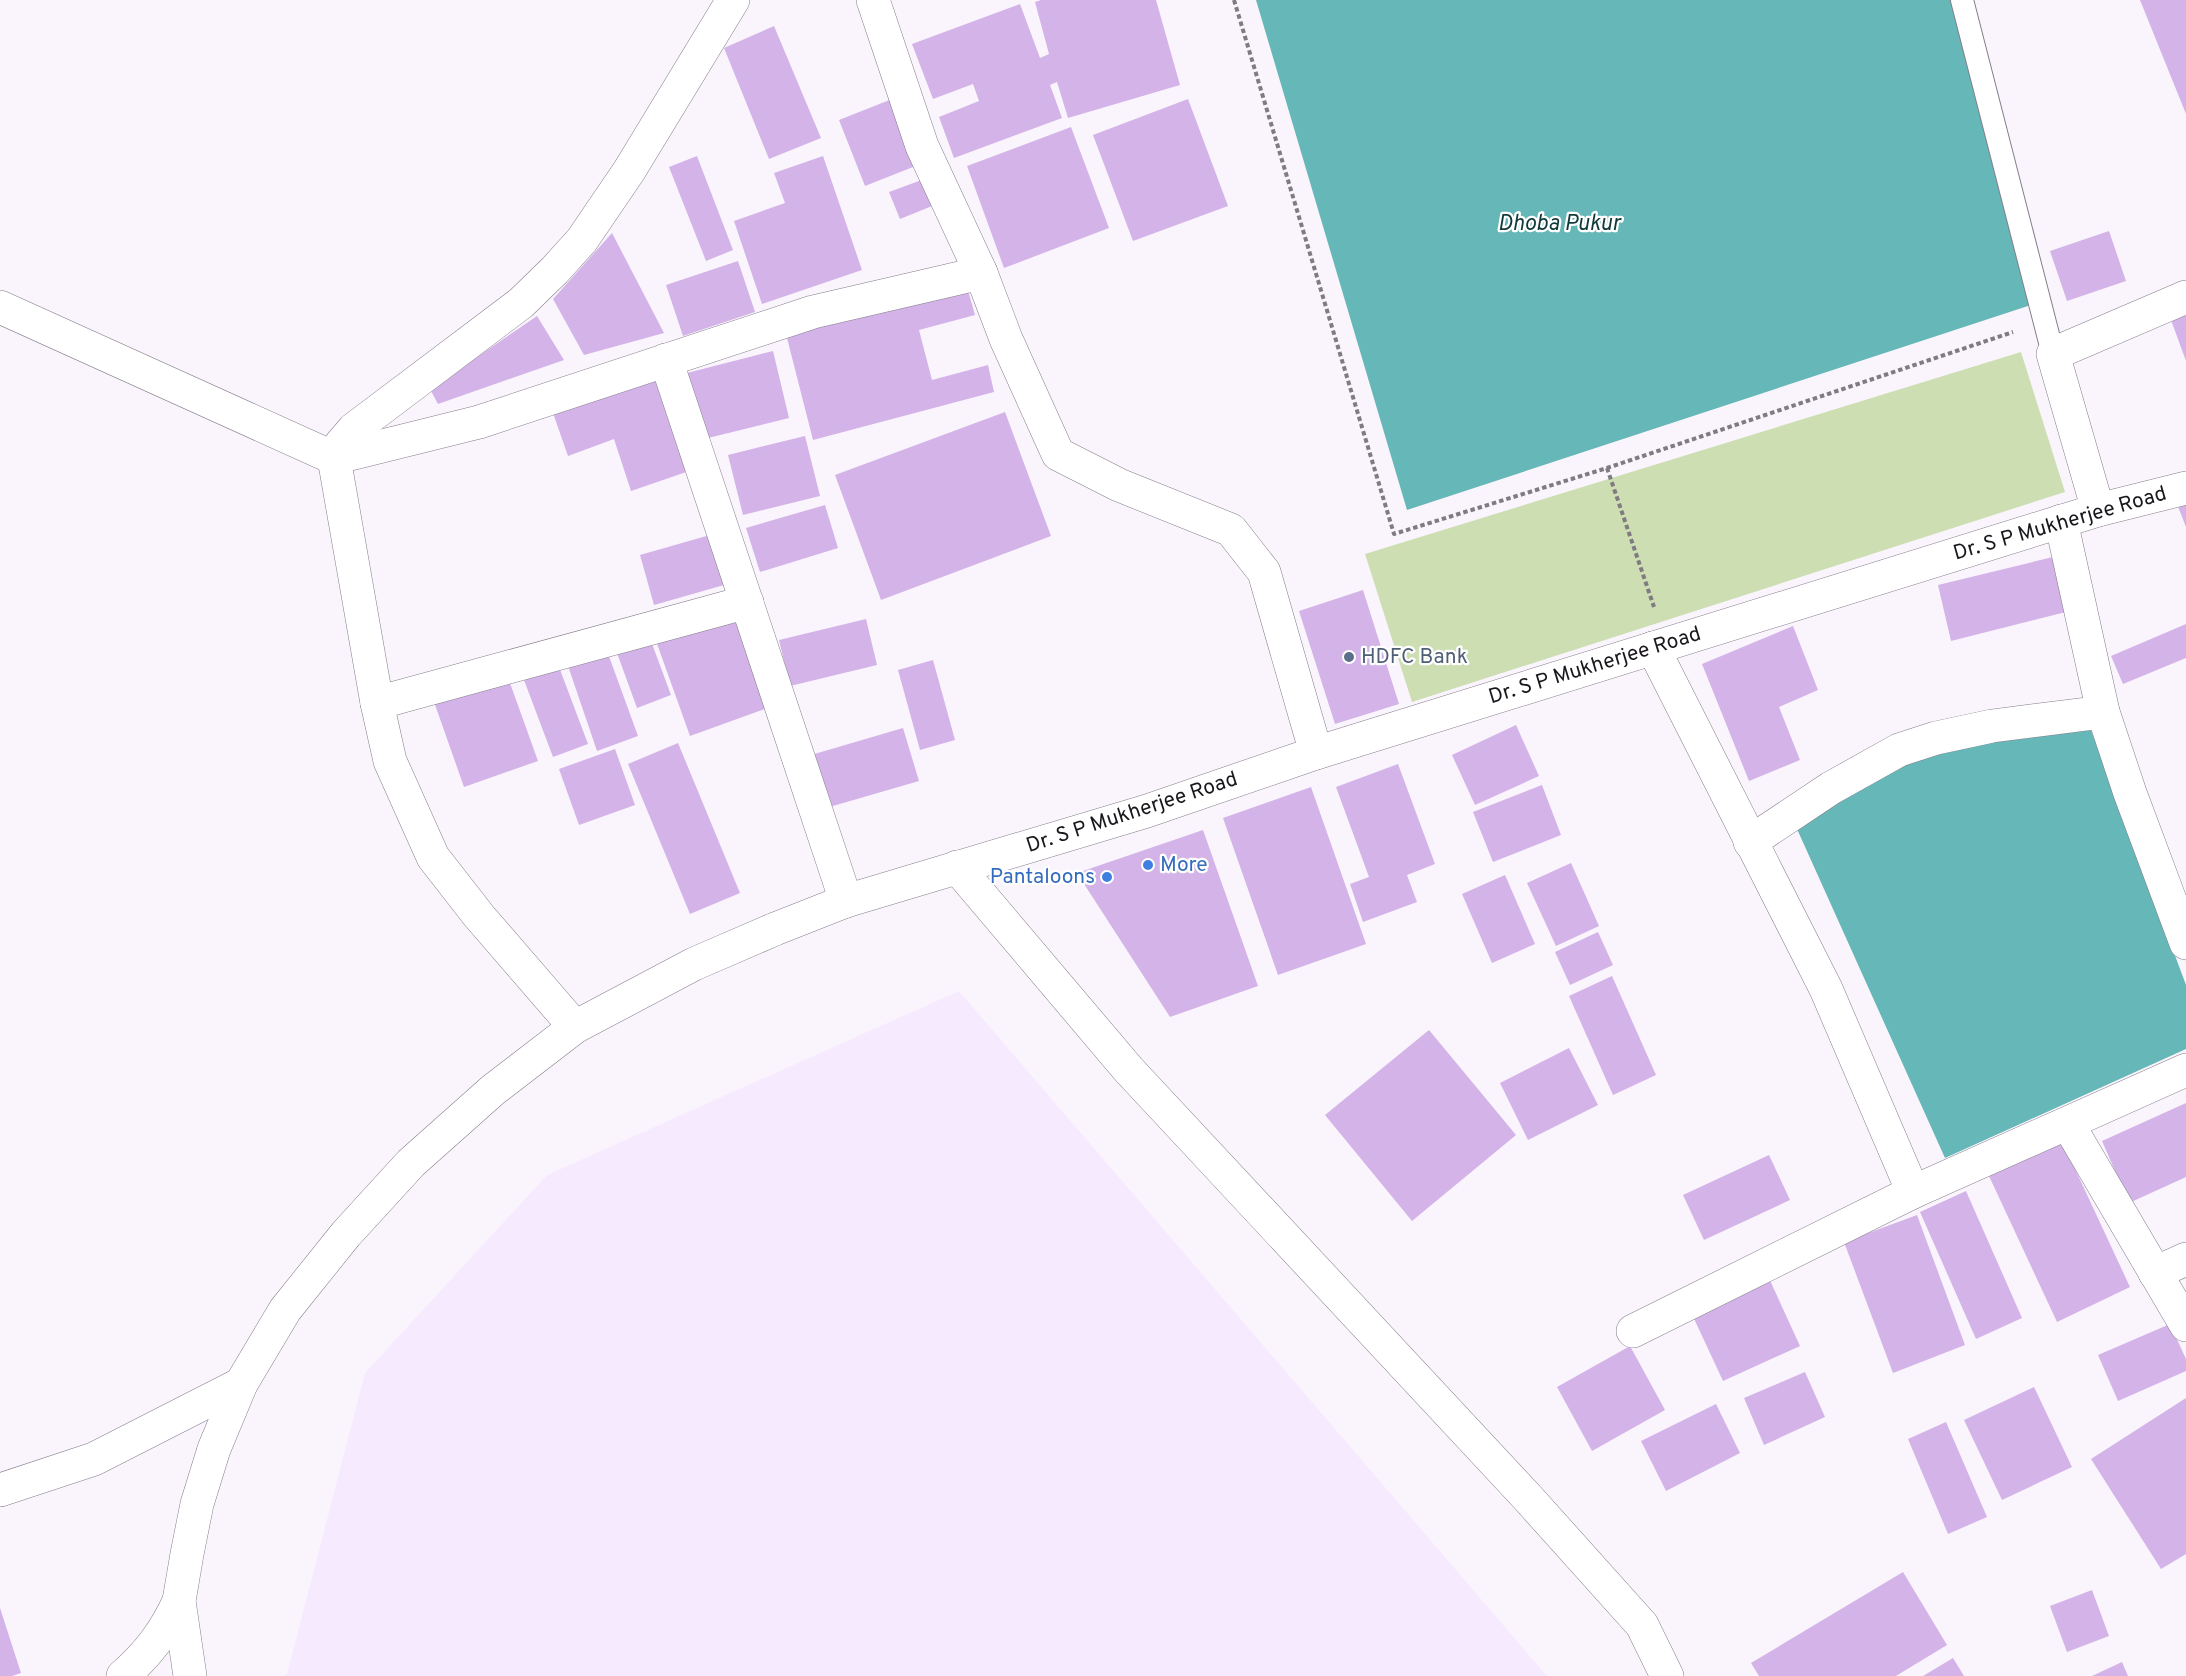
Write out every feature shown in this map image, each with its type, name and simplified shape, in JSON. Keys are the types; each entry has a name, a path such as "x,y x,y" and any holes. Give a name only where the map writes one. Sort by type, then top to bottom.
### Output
{"street":[{"path":"575,1027 479,916 433,857 390,761 377,703 334,458 341,444 354,429 521,303 582,240 629,171 733,0"},
{"path":"873,0 922,146 981,273 1006,339 1058,454 1119,485 1231,530 1264,572 1316,753"},
{"path":"0,307 334,458 479,422 813,312 981,273"},
{"path":"2098,510 2053,354 2186,297"},
{"path":"666,360 846,901"},
{"name":"Dr. S P Mukherjee Road","path":"179,1602 197,1504 214,1449 241,1384 285,1310 346,1234 411,1163 493,1089 575,1027 694,964 846,901 1147,811 1316,753 2098,510 2186,488"},
{"path":"2061,522 2103,711 2130,793 2186,943"},
{"path":"377,703 747,602"},
{"path":"1660,646 1750,842 1826,989 1913,1192"},
{"path":"1750,842 1831,788 1899,750 1936,738 1992,726 2103,711"},
{"path":"957,867 1128,1069 1520,1489 1642,1625 1667,1676"},
{"path":"1633,1331 1913,1192 2186,1070"},
{"path":"2068,1124 2186,1324"},
{"path":"2155,1273 2186,1260"},
{"path":"0,1490 94,1459 241,1384"},
{"path":"123,1676 157,1641 179,1602"},
{"path":"179,1602 190,1676"}],"lane":[{"path":"1962,0 2053,354"}],"path":[{"path":"1234,0 1394,534 1608,468 2044,322"},
{"path":"1608,468 1660,646"}],"shaded area":[{"path":"959,991 1547,1676 282,1676 287,1674 365,1373 547,1175"}],"green space":[{"path":"2021,352 2065,492 1412,702 1365,554"}],"water":[{"name":"Dhoba Pukur","path":"1256,0 1951,0 2031,305 1407,510"},
{"path":"2091,730 2186,985 2186,1049 1945,1158 1797,829 1845,798 1918,760 1991,740"}],"building":[{"path":"1041,0 1156,0 1180,85 1068,118 1057,82 1050,85 1062,118 954,158 939,117 979,101 973,84 933,99 912,44 1020,4 1040,58 1049,54 1035,2"},
{"path":"2140,0 2186,0 2186,114"},
{"path":"774,26 821,138 769,159 724,48"},
{"path":"892,99 918,165 865,186 839,120"},
{"path":"1188,99 1228,206 1133,241 1093,135"},
{"path":"1071,127 1109,228 1004,268 967,166"},
{"path":"697,156 733,250 706,261 669,167"},
{"path":"823,156 862,270 762,304 734,221 785,203 774,173"},
{"path":"927,178 937,204 900,219 889,192"},
{"path":"2109,231 2126,281 2067,301 2050,251"},
{"path":"612,233 664,333 584,355 553,299"},
{"path":"738,261 755,312 683,336 666,285"},
{"path":"967,287 975,315 919,330 932,380 988,365 994,392 813,440 786,334"},
{"path":"2186,314 2186,361 2171,320"},
{"path":"537,316 564,360 438,404 430,389"},
{"path":"773,351 789,418 704,439 687,373"},
{"path":"662,374 695,469 631,491 614,439 568,456 553,413"},
{"path":"1005,412 1051,536 881,600 835,475"},
{"path":"805,436 820,496 743,515 728,455"},
{"path":"2186,501 2186,527 2177,504"},
{"path":"825,505 838,548 760,572 746,528"},
{"path":"710,535 724,585 654,605 640,555"},
{"path":"2053,557 2066,612 1951,641 1938,585"},
{"name":"HDFC Bank","path":"1363,590 1399,704 1335,724 1299,611"},
{"path":"737,612 770,707 690,736 656,641"},
{"path":"866,619 877,665 790,686 779,640"},
{"path":"2186,624 2186,658 2123,684 2111,656"},
{"path":"1793,626 1818,690 1779,707 1800,760 1749,781 1702,664"},
{"path":"651,641 671,695 637,708 617,653"},
{"path":"606,648 638,736 597,751 566,660"},
{"path":"556,659 588,744 553,757 521,672"},
{"path":"933,660 955,740 920,750 898,670"},
{"path":"506,672 538,761 464,787 433,699"},
{"path":"1516,725 1539,776 1475,805 1452,755"},
{"path":"903,728 919,781 826,808 811,755"},
{"path":"678,743 740,893 690,914 628,764"},
{"path":"615,749 635,805 579,825 559,769"},
{"path":"1398,764 1435,864 1407,875 1417,902 1363,922 1350,884 1369,877 1336,787"},
{"path":"1542,785 1561,835 1493,862 1473,812"},
{"path":"1311,787 1366,944 1278,975 1223,818"},
{"path":"1203,830 1258,986 1170,1017 1077,873"},
{"path":"1571,863 1599,926 1556,946 1527,883"},
{"path":"1505,875 1535,944 1492,963 1462,894"},
{"path":"1598,932 1613,965 1570,985 1555,952"},
{"path":"1612,976 1656,1075 1613,1095 1569,996"},
{"path":"1429,1030 1516,1135 1412,1221 1325,1115"},
{"path":"1569,1048 1598,1105 1528,1140 1500,1083"},
{"path":"2186,1103 2186,1177 2129,1203 2102,1141"},
{"path":"2062,1141 2130,1287 2057,1322 1989,1176"},
{"path":"1769,1155 1790,1200 1704,1240 1683,1195"},
{"path":"1966,1191 2022,1318 1976,1339 1920,1212"},
{"path":"1917,1215 1965,1345 1893,1373 1844,1242"},
{"path":"1767,1274 1800,1346 1723,1381 1690,1310"},
{"path":"2170,1324 2186,1359 2186,1371 2118,1401 2098,1355"},
{"path":"1630,1346 1665,1410 1592,1451 1557,1387"},
{"path":"1805,1372 1825,1417 1764,1445 1744,1398"},
{"path":"2034,1387 2072,1467 2002,1500 1964,1420"},
{"path":"2186,1398 2186,1554 2161,1569 2091,1459"},
{"path":"1716,1404 1740,1453 1666,1491 1641,1441"},
{"path":"1946,1422 1987,1517 1948,1534 1908,1439"},
{"path":"1903,1572 1947,1645 1896,1676 1759,1676 1751,1663"},
{"path":"2092,1590 2109,1636 2067,1652 2050,1606"},
{"path":"0,1608 21,1673 12,1676 0,1676"},
{"path":"1953,1658 1964,1676 1923,1676"},
{"path":"2122,1662 2128,1676 2092,1676"}],"place":[{"name":"HDFC Bank","path":"1349,657"},
{"name":"More","path":"1148,865"},
{"name":"Pantaloons","path":"1107,877"}]}
